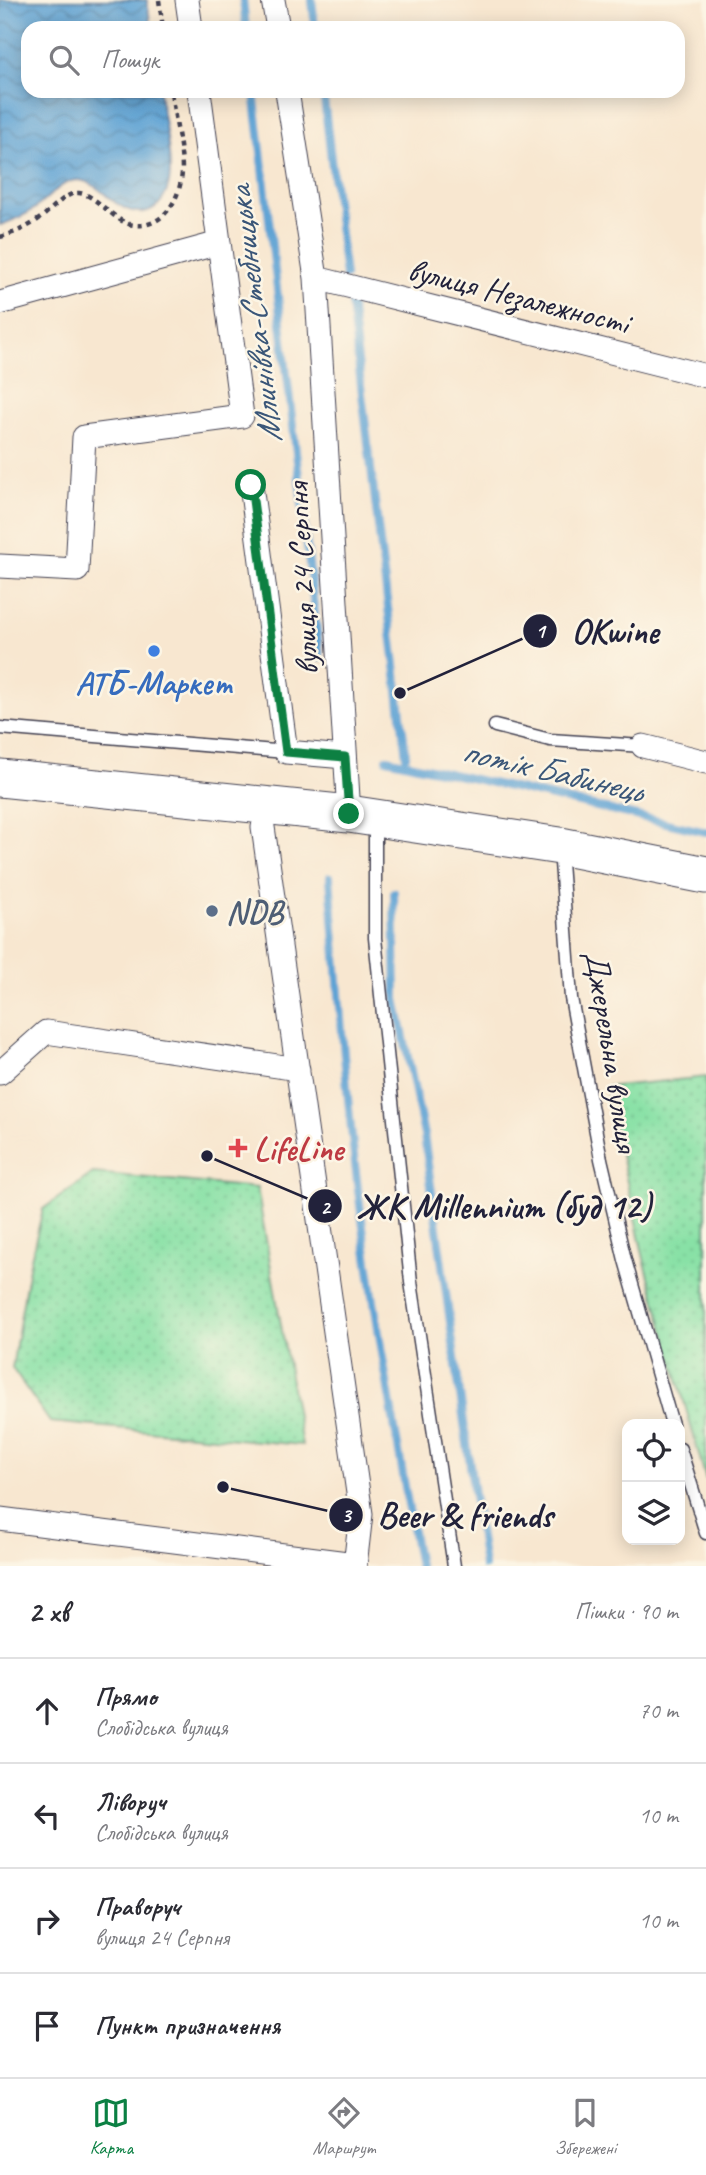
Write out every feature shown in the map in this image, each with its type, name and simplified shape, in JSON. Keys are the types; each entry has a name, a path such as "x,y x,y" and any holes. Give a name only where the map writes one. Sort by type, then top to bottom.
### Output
{"main road":[{"path":"0,778 362,816 560,846 706,875"}],"street":[{"path":"187,0 190,21"},
{"path":"273,0 277,21"},
{"path":"0,566 77,570 84,437 242,416 200,98"},
{"name":"вулиця 24 Серпня","path":"288,98 316,278 345,757 362,816"},
{"path":"0,303 219,243"},
{"name":"вулиця Незалежності","path":"316,278 706,376"},
{"path":"251,485 286,752 345,757"},
{"path":"643,746 706,762"},
{"path":"0,1519 355,1565 361,1514 263,828"},
{"path":"0,1073 46,1032 298,1069"}],"lane":[{"path":"495,726 550,740 643,746"},
{"path":"0,728 286,752"},
{"path":"362,816 411,1282 454,1566"},
{"name":"Джерельна вулиця","path":"560,846 571,998 601,1159 625,1260 671,1419"},
{"path":"685,1465 706,1533"}],"path":[{"path":"159,0 162,21"},
{"path":"0,237 15,233 39,219 70,194 78,193 87,195 129,224 146,225 161,219 174,203 182,173 172,98"}],"green space":[{"path":"706,1077 706,1480 644,1259 606,1087"},
{"path":"93,1173 257,1188 302,1445 50,1422 12,1368 29,1267 43,1209"}],"water":[{"path":"0,0 147,0 150,21 21,21 21,98 160,98 170,171 162,200 148,211 130,210 95,186 78,180 66,183 26,214 0,225"}],"waterway":[{"name":"Млинівка-Стебницька","path":"243,0 245,21"},
{"path":"312,0 314,21"},
{"name":"Млинівка-Стебницька","path":"255,98 320,658"},
{"path":"324,98 345,276"},
{"path":"350,295 406,756"},
{"name":"потік Бабинець","path":"387,759 706,832"},
{"name":"Млинівка-Стебницька","path":"330,877 346,1072 364,1236 419,1566"},
{"path":"394,892 396,999 424,1135 484,1566"}],"place":[{"name":"АТБ-Маркет","path":"154,651"},
{"name":"OKwine","path":"400,693"},
{"name":"NDB","path":"212,911"},
{"name":"LifeLine","path":"238,1148"},
{"name":"ЖК Millennium (буд 12)","path":"207,1156"},
{"name":"Beer & friends","path":"223,1487"}],"route":[{"path":"251,485 286,752 345,757 349,814"}]}
